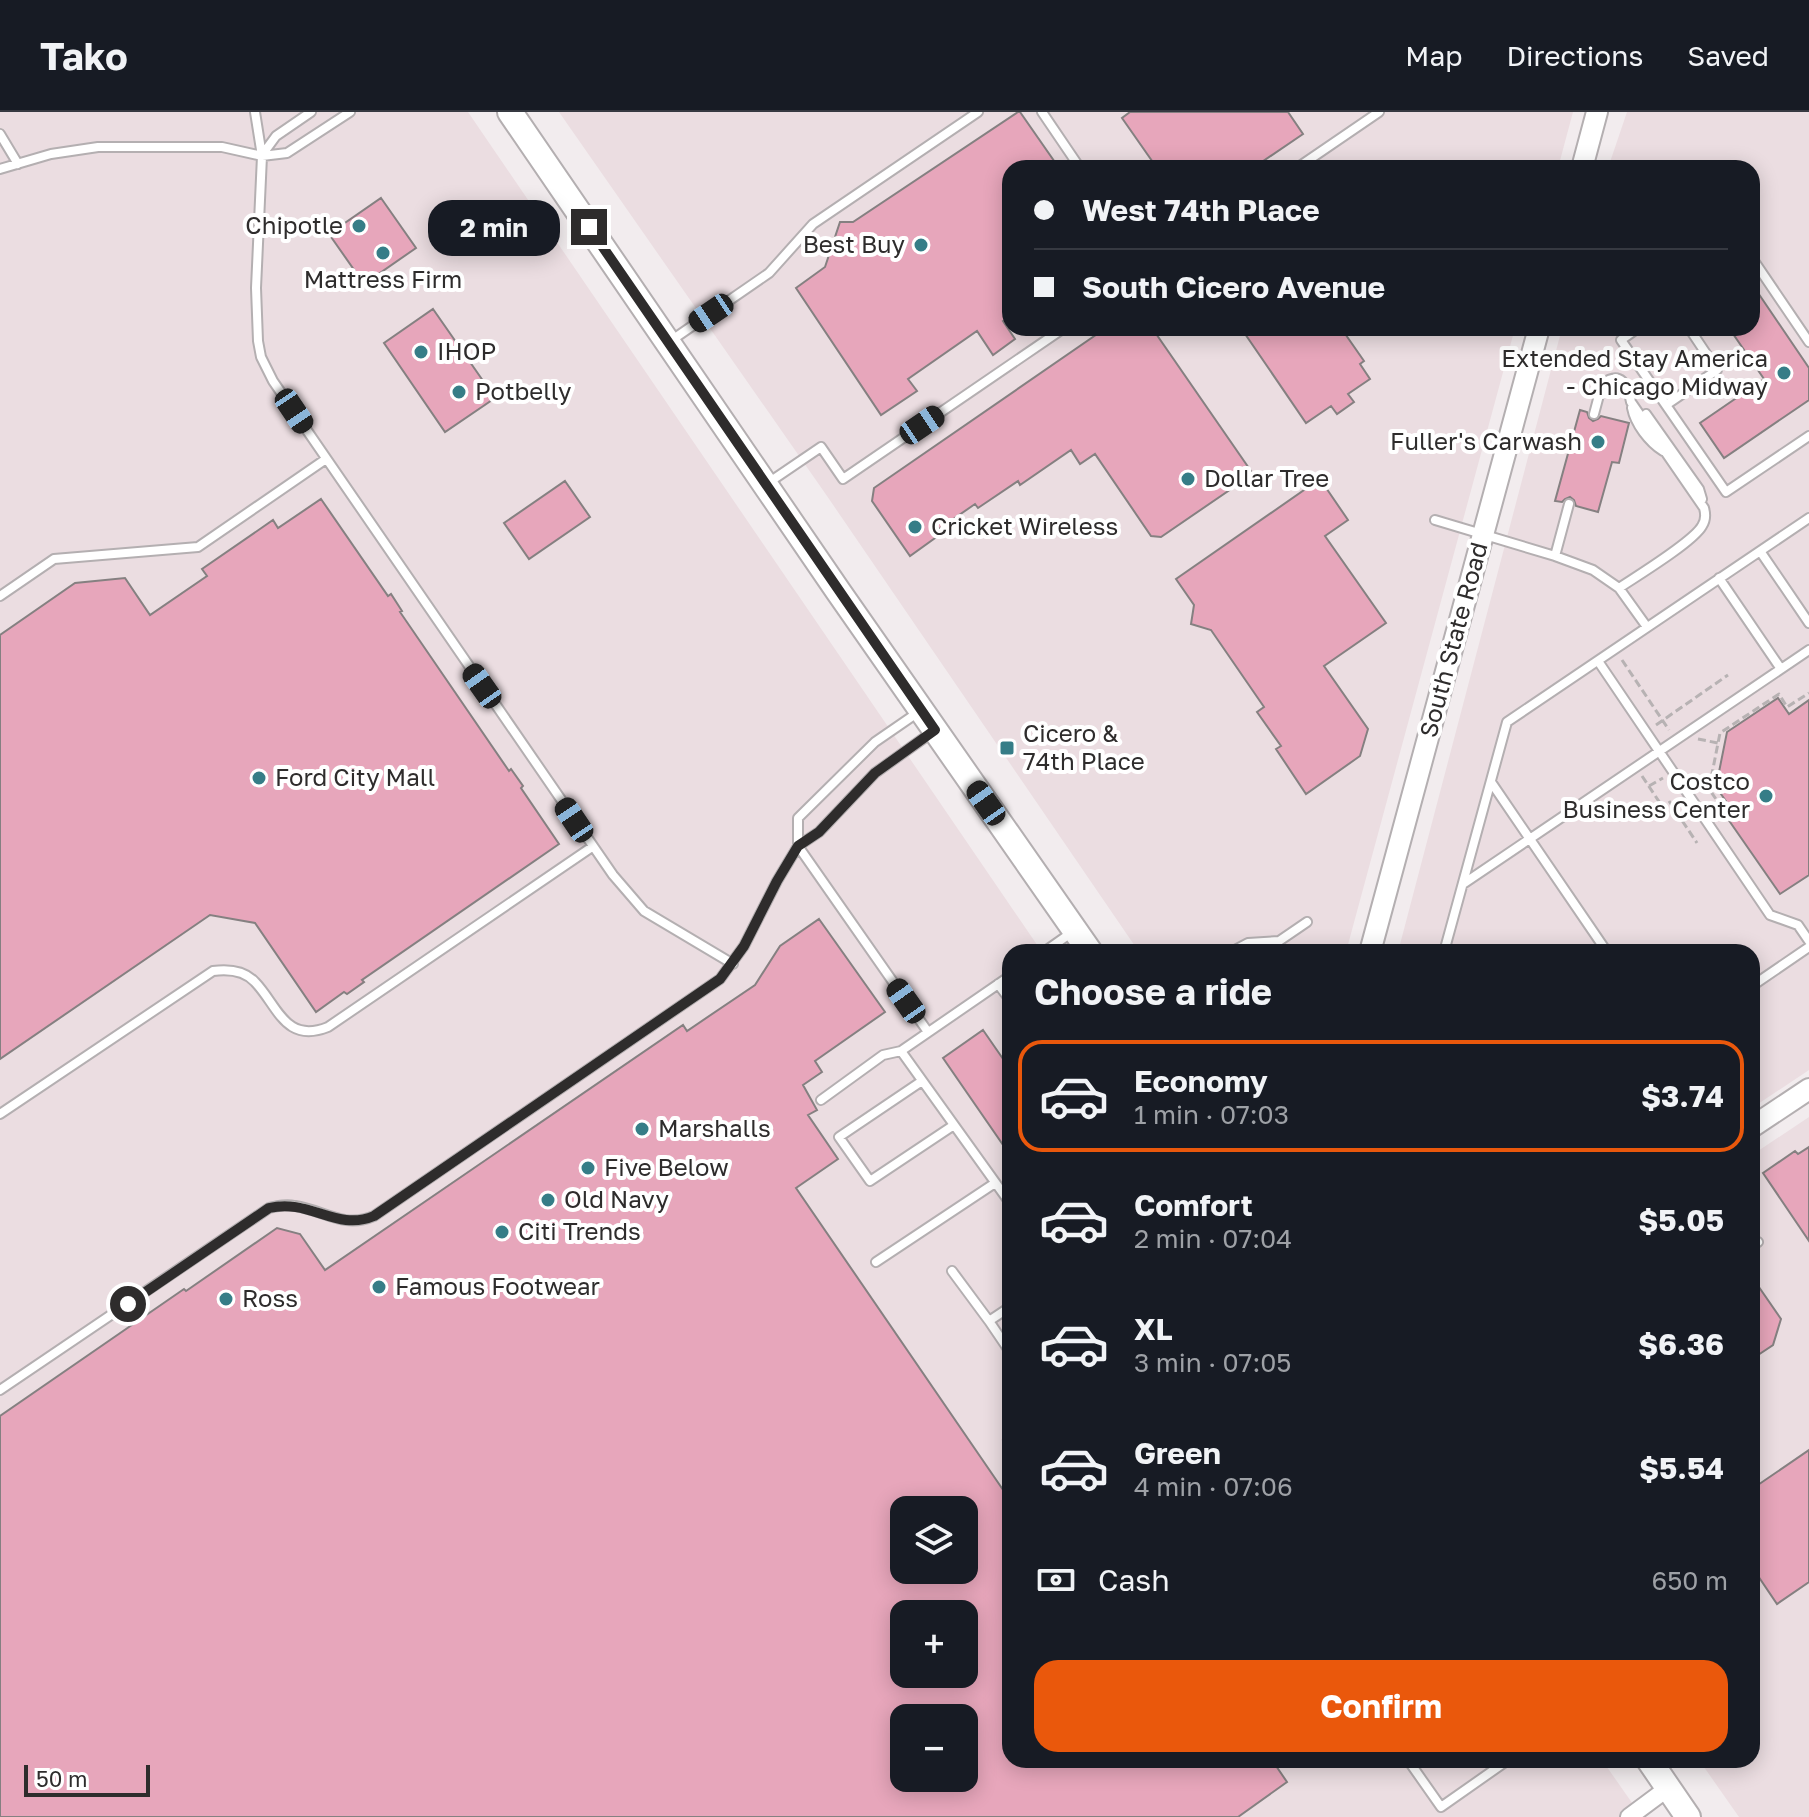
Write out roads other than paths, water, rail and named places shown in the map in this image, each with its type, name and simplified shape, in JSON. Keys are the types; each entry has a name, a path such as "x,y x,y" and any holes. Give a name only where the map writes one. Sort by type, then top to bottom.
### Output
{"main road":[{"path":"510,112 1084,944"},
{"path":"1654,1768 1688,1817"}],"street":[{"path":"1584,160 1597,112"},
{"name":"South State Road","path":"1375,944 1537,336"},
{"path":"1760,1122 1809,1089"},
{"path":"1629,1817 1668,1788"}],"lane":[{"path":"255,112 262,156 256,288 258,341 261,357 273,381 592,847 644,911 733,964"},
{"path":"262,156 276,136 311,112"},
{"path":"0,169 59,152 98,147 222,147 262,156 287,153 350,112"},
{"path":"668,343 769,273 813,224 978,112"},
{"path":"1042,112 1075,160"},
{"path":"1309,160 1379,112"},
{"path":"0,134 18,164"},
{"path":"1760,270 1809,342"},
{"path":"765,485 821,447 843,479 1052,336"},
{"path":"1623,336 1621,340 1726,492 1809,436"},
{"path":"1666,405 1717,370 1694,336"},
{"path":"1594,414 1602,384 1607,380 1619,379 1625,383 1699,489 1706,515 1699,531 1619,588"},
{"path":"1629,390 1631,402 1704,508"},
{"path":"0,596 54,559 198,547 326,459"},
{"path":"1555,556 1569,504"},
{"path":"1446,944 1507,722 1809,518"},
{"path":"1435,520 1593,570 1619,588 1647,627"},
{"path":"1760,551 1809,623"},
{"path":"1719,578 1781,669"},
{"path":"1463,884 1809,650"},
{"path":"1598,661 1770,915 1798,925 1809,941"},
{"path":"928,720 875,742 798,818 798,846 928,1032"},
{"path":"0,1390 269,1208 295,1206 348,1222 374,1216 720,979 744,946 798,846 819,832 928,720"},
{"path":"1491,782 1601,944"},
{"path":"0,1114 213,971 228,969 254,980 276,1013 289,1025 302,1031 315,1032 328,1027 592,847"},
{"path":"1275,944 1307,922"},
{"path":"1056,944 1075,931"},
{"path":"1259,944 1263,941"},
{"path":"1246,944 1279,941"},
{"path":"1760,981 1809,947"},
{"path":"821,1100 883,1055 901,1051 1002,981"},
{"path":"998,984 1002,989"},
{"path":"901,1051 1002,1192"},
{"path":"922,1081 839,1137 862,1170 870,1181 954,1125"},
{"path":"876,1262 995,1183"},
{"path":"952,1271 1002,1340"},
{"path":"989,1321 1002,1312"},
{"path":"1414,1768 1441,1807 1497,1768"}],"place":[{"name":"Chipotle","path":"359,226"},
{"name":"Best Buy","path":"921,245"},
{"name":"Mattress Firm","path":"383,253"},
{"name":"IHOP","path":"421,352"},
{"name":"Extended Stay America - Chicago Midway","path":"1784,373"},
{"name":"Potbelly","path":"459,392"},
{"name":"Fuller's Carwash","path":"1598,442"},
{"name":"Dollar Tree","path":"1188,479"},
{"name":"Cricket Wireless","path":"915,527"},
{"name":"Cicero & 74th Place","path":"1007,748"},
{"name":"Ford City Mall","path":"259,778"},
{"name":"Costco Business Center","path":"1766,796"},
{"name":"Marshalls","path":"642,1129"},
{"name":"Five Below","path":"588,1168"},
{"name":"Old Navy","path":"548,1200"},
{"name":"Citi Trends","path":"502,1232"},
{"name":"Famous Footwear","path":"379,1287"},
{"name":"Ross","path":"226,1299"}]}
